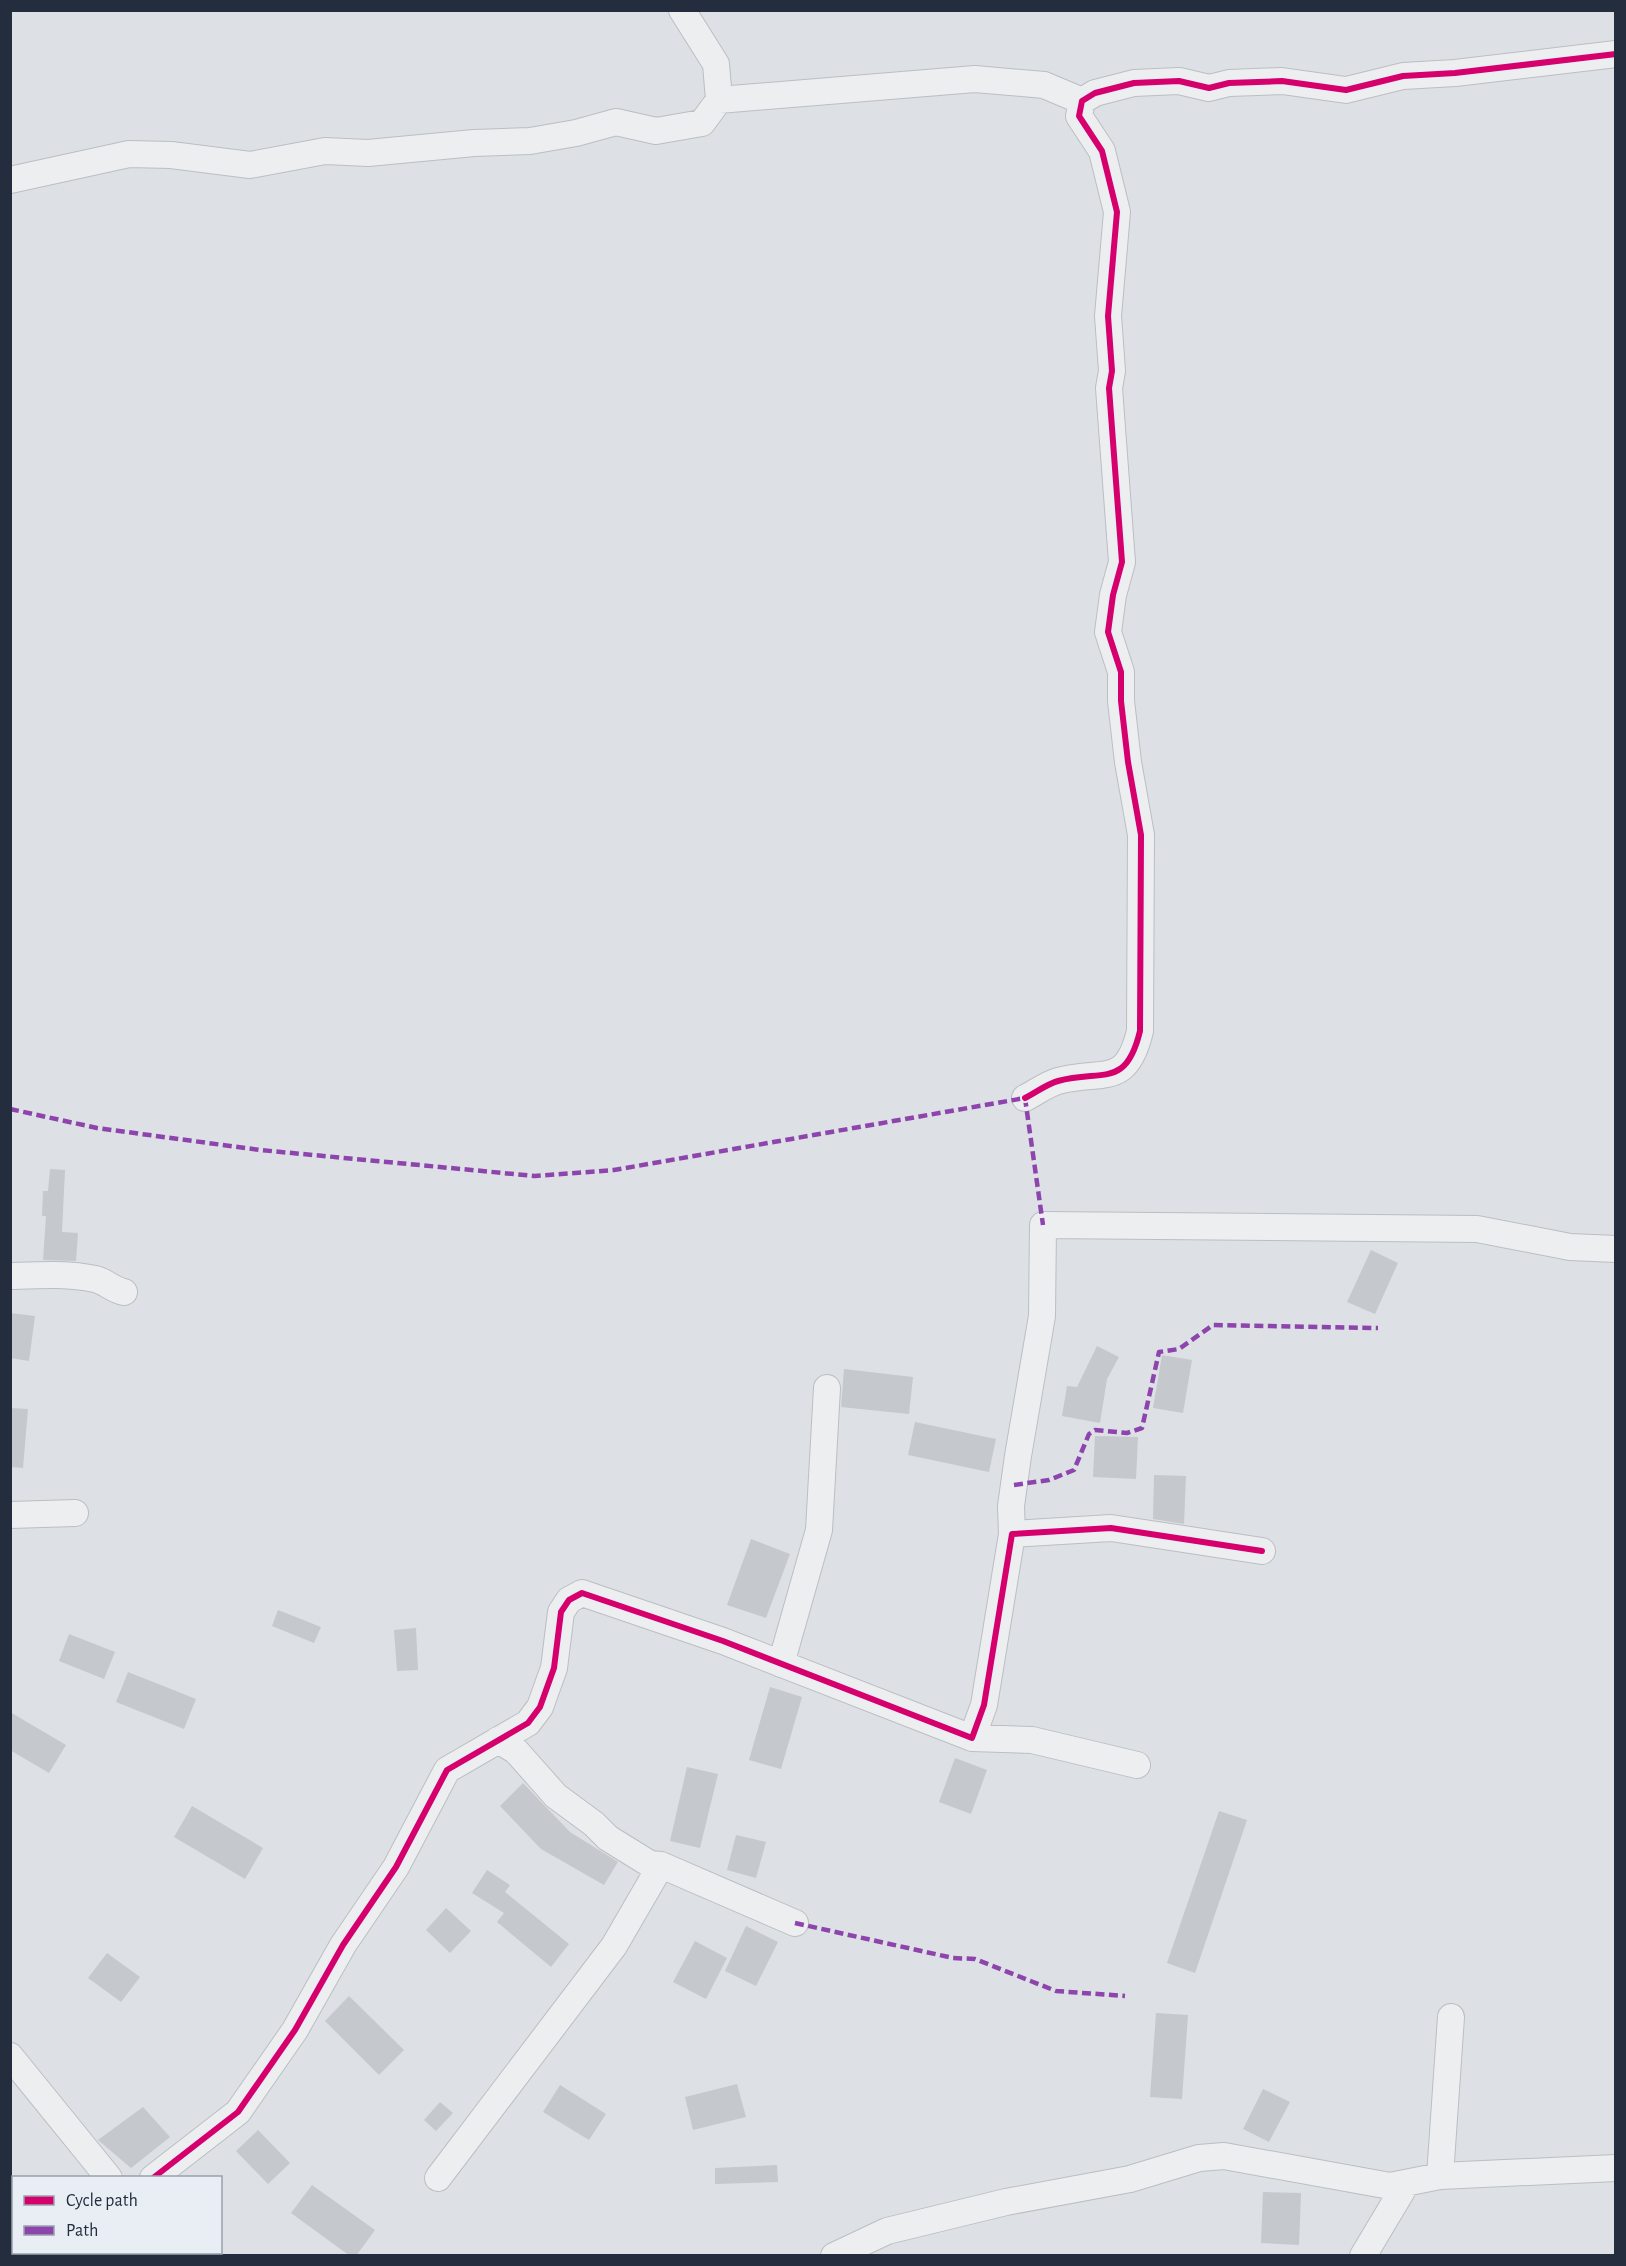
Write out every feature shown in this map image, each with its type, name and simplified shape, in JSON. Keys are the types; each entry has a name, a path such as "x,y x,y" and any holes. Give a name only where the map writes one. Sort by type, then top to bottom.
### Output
{"street":[{"path":"10,180 129,154 171,155 250,165 325,151 368,153 474,142 530,141 576,134 616,122 656,131 702,123 718,100 716,64 682,10"},
{"path":"1025,1098 1058,1081 1104,1075 1124,1067 1134,1056 1140,1031 1141,835 1128,762 1121,701 1121,672 1108,632 1113,595 1122,562 1109,388 1112,371 1108,316 1117,212 1102,151 1079,116 1082,101 1095,93 1134,83 1179,81 1209,88 1228,83 1282,81 1346,90 1403,76 1455,73 1616,54"},
{"path":"718,100 975,79 1044,85 1082,101"},
{"path":"972,1738 984,1705 1012,1534 1011,1506 1017,1456 1042,1316 1043,1225 1477,1229 1570,1247 1616,1249"},
{"path":"10,1276 84,1277 98,1280 114,1290 124,1292"},
{"path":"781,1664 819,1530 827,1388"},
{"path":"10,1515 75,1513"},
{"path":"1012,1534 1111,1528 1262,1551"},
{"path":"156,2176 238,2112 295,2030 343,1945 396,1866 447,1770 528,1723 540,1707 555,1668 561,1612 569,1600 582,1593 723,1641 972,1738 1032,1740 1137,1764"},
{"path":"498,1740 516,1751 556,1796 594,1824 608,1838 650,1864 660,1865 795,1923"},
{"path":"438,2178 614,1946 660,1865"},
{"path":"1440,2176 1451,2017"},
{"path":"10,2056 107,2176"},
{"path":"834,2256 887,2231 1006,2202 1130,2179 1199,2158 1224,2156 1390,2186 1440,2176 1616,2168"},
{"path":"1364,2256 1406,2184"}],"building":[{"path":"50,1169 65,1170 62,1232 78,1233 76,1261 43,1260 46,1216 42,1216 43,1191 48,1191"},
{"path":"1371,1250 1398,1263 1375,1314 1347,1302"},
{"path":"10,1313 35,1316 29,1361 10,1358"},
{"path":"1097,1346 1119,1357 1107,1379 1100,1423 1062,1416 1067,1386 1077,1387"},
{"path":"1162,1355 1192,1360 1183,1413 1153,1408"},
{"path":"844,1369 913,1377 909,1414 841,1407"},
{"path":"10,1408 28,1409 23,1468 10,1467"},
{"path":"915,1422 996,1439 989,1472 908,1455"},
{"path":"1095,1436 1138,1437 1136,1479 1093,1477"},
{"path":"1154,1475 1186,1476 1184,1524 1153,1519"},
{"path":"751,1539 790,1554 766,1618 727,1605"},
{"path":"278,1610 321,1627 314,1643 272,1626"},
{"path":"416,1628 418,1670 397,1671 394,1630"},
{"path":"69,1634 115,1652 104,1679 59,1661"},
{"path":"128,1672 196,1699 184,1729 116,1702"},
{"path":"770,1687 802,1697 781,1769 749,1760"},
{"path":"10,1712 66,1745 49,1773 10,1750"},
{"path":"955,1758 987,1770 971,1814 939,1802"},
{"path":"687,1767 718,1774 700,1848 670,1841"},
{"path":"523,1783 570,1832 618,1862 604,1885 541,1849 500,1806"},
{"path":"192,1806 263,1848 245,1879 174,1837"},
{"path":"1219,1811 1247,1820 1195,1973 1167,1963"},
{"path":"736,1835 766,1842 756,1878 727,1870"},
{"path":"487,1870 510,1885 505,1892 569,1944 551,1967 497,1922 504,1913 472,1893"},
{"path":"446,1908 471,1931 450,1953 426,1930"},
{"path":"746,1926 778,1942 756,1986 725,1971"},
{"path":"695,1941 727,1958 706,1999 673,1982"},
{"path":"107,1953 140,1977 121,2002 88,1978"},
{"path":"349,1996 404,2050 379,2075 325,2021"},
{"path":"1156,2013 1188,2015 1182,2099 1150,2097"},
{"path":"737,2084 746,2117 693,2130 685,2097"},
{"path":"560,2085 606,2114 589,2140 543,2112"},
{"path":"1263,2089 1290,2102 1269,2142 1243,2129"},
{"path":"440,2102 453,2113 436,2131 424,2120"},
{"path":"143,2107 170,2137 131,2168 98,2140"},
{"path":"258,2130 290,2163 268,2184 236,2151"},
{"path":"777,2165 778,2182 715,2184 715,2168"},
{"path":"312,2185 375,2230 356,2256 350,2256 291,2213"},
{"path":"1263,2192 1301,2193 1299,2245 1261,2243"}],"marked path":[{"path":"10,1109 97,1128 260,1150 535,1176 614,1170 1025,1098 1043,1225"},
{"path":"1014,1485 1049,1480 1074,1470 1089,1434 1095,1430 1127,1433 1142,1428 1159,1352 1179,1349 1213,1325 1378,1328"},
{"path":"795,1923 953,1958 975,1959 1056,1991 1125,1996"}],"cycle path":[{"path":"1025,1098 1058,1081 1111,1073 1120,1069 1128,1062 1140,1031 1141,835 1128,762 1121,701 1121,672 1108,632 1113,595 1122,562 1109,388 1112,371 1108,316 1117,212 1102,151 1079,116 1082,101 1095,93 1134,83 1179,81 1209,88 1229,83 1282,81 1346,90 1403,76 1455,73 1616,54"},
{"path":"156,2176 238,2112 295,2030 343,1945 396,1867 447,1770 528,1723 540,1707 554,1668 561,1612 569,1600 582,1593 723,1641 972,1738 984,1705 1012,1534 1111,1528 1262,1551"}]}
